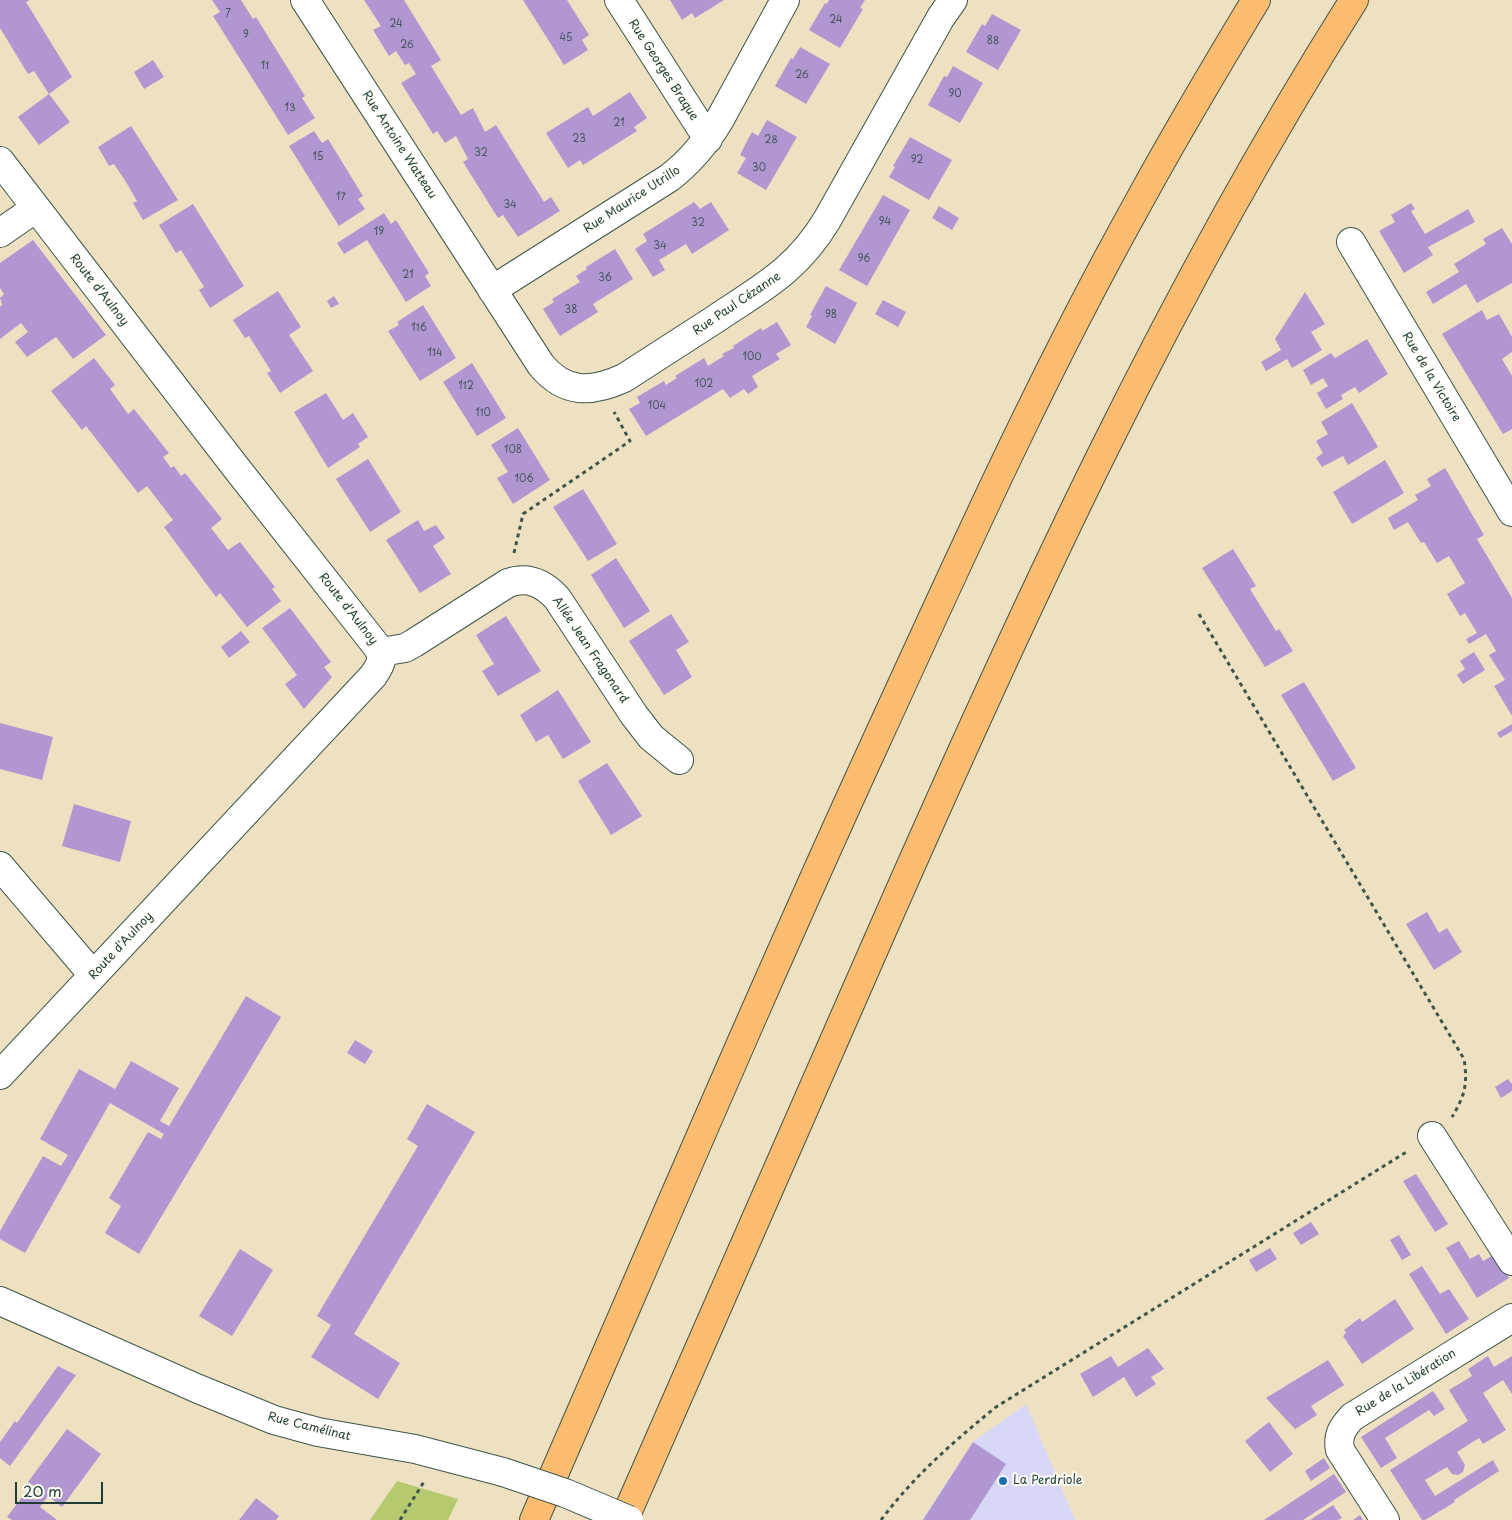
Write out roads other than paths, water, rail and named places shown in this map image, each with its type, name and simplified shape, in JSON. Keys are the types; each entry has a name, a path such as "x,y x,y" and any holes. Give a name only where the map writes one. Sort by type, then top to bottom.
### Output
{"highway":[{"path":"534,1520 785,942 979,516 1031,409 1137,204 1194,103 1256,0"},
{"path":"624,1520 936,808 1054,550 1132,394 1213,239 1291,100 1354,0"}],"street":[{"name":"Rue Antoine Watteau","path":"305,0 492,290"},
{"name":"Rue Georges Braque","path":"619,0 708,139"},
{"name":"Rue Maurice Utrillo","path":"492,290 684,166 708,139 785,0"},
{"name":"Rue Paul Cézanne","path":"492,290 548,374 568,386 581,389 600,387 624,378 769,284 784,273 807,250 827,220 941,17 953,0"},
{"name":"Route d'Aulnoy","path":"0,161 234,465 382,652 382,661 374,676 0,1075"},
{"path":"0,233 36,208"},
{"name":"Rue de la Victoire","path":"1351,242 1512,512"},
{"name":"Allée Jean Fragonard","path":"382,652 405,648 508,583 525,580 534,581 550,590 557,598 634,715 652,737 679,760"},
{"path":"0,866 94,975"},
{"path":"1432,1136 1512,1261"},
{"name":"Rue Camélinat","path":"0,1301 187,1385 274,1420 318,1432 440,1456 503,1472 564,1493 629,1520"},
{"name":"Rue de la Libération","path":"1385,1520 1340,1450 1338,1442 1344,1426 1352,1417 1512,1318"}],"place":[{"name":"La Perdriole","path":"1003,1481"}]}
